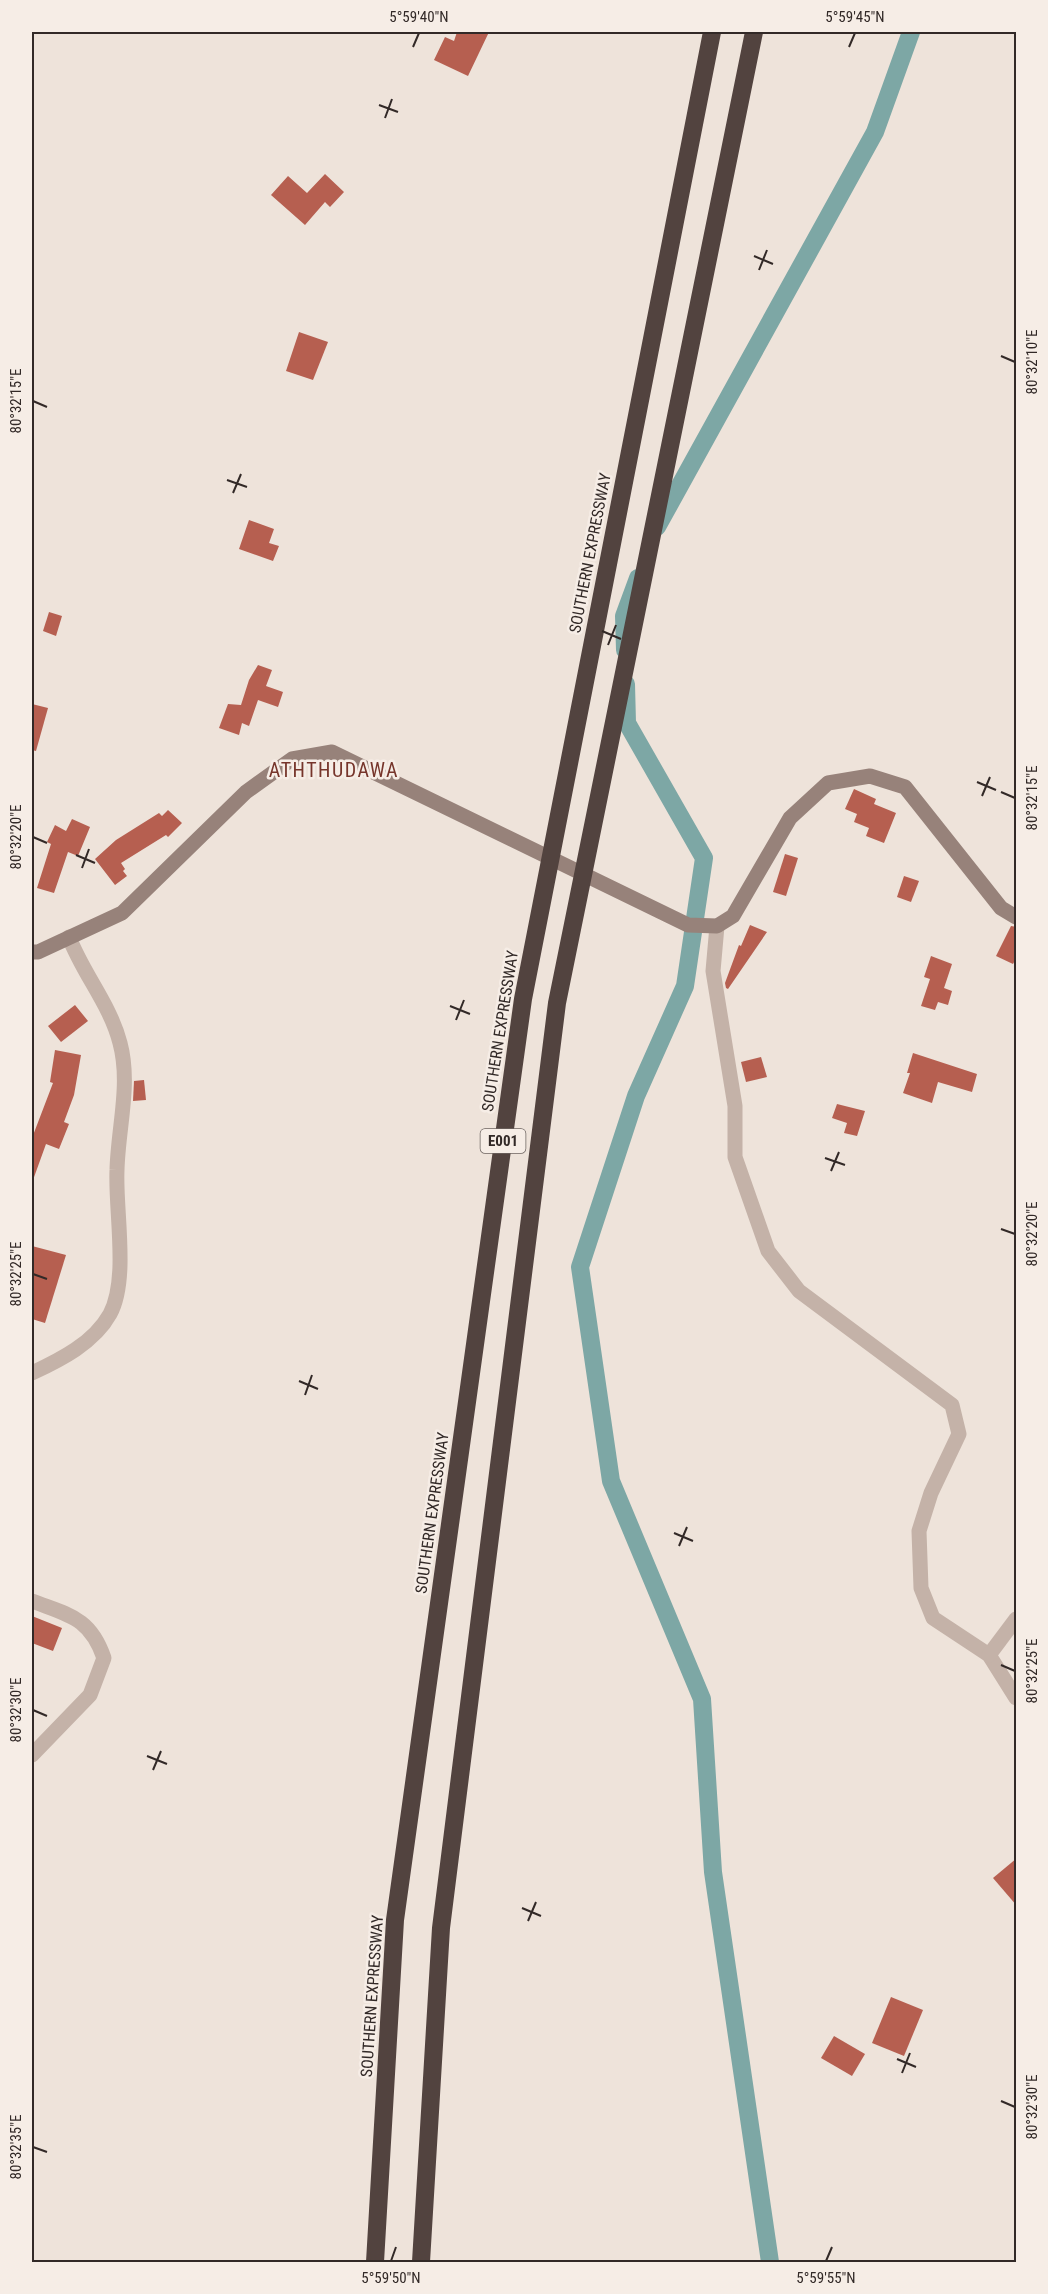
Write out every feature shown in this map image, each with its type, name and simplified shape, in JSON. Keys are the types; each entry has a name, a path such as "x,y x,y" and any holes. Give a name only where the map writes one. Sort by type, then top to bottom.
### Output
{"highway":[{"name":"SOUTHERN EXPRESSWAY","path":"375,2262 395,1920 523,999 712,32"},
{"name":"E001","path":"421,2262 441,1928 557,1003 754,32"}],"street":[{"path":"32,952 38,952 122,913 246,792 292,759 332,752 688,925 713,927 733,916 790,818 828,783 870,776 905,787 1001,908 1017,916"},
{"path":"713,927 713,971 735,1106 735,1157 768,1251 799,1291 952,1405 959,1434 931,1493 919,1531 921,1588 933,1618 989,1655 1017,1698"},
{"path":"32,1373 70,1353 88,1340 110,1314 117,1296 119,1275 117,1172 125,1062 110,1014 78,962 69,937"},
{"path":"32,1601 77,1620 94,1633 104,1658 90,1695 32,1755"},
{"path":"989,1655 1017,1619"}],"building":[{"path":"457,32 489,32 468,76 434,60 445,37 454,41"},
{"path":"325,174 344,192 330,207 325,202 305,225 271,195 288,176 307,193"},
{"path":"299,332 328,342 313,380 286,371"},
{"path":"249,520 274,529 269,543 279,546 273,561 239,549"},
{"path":"49,612 62,616 56,636 43,631"},
{"path":"258,665 272,670 266,686 283,692 278,707 258,700 249,726 242,723 239,735 219,728 228,704 241,705 249,680"},
{"path":"32,704 48,708 36,751 32,750"},
{"path":"854,789 876,799 874,804 896,813 884,843 866,836 869,828 854,822 857,814 845,809"},
{"path":"168,810 182,823 168,837 166,835 121,863 127,876 115,885 95,859 116,840 159,813 162,816"},
{"path":"72,819 90,827 78,856 68,852 54,893 37,888 51,844 47,842 55,825 66,831"},
{"path":"785,854 798,858 786,896 773,892"},
{"path":"904,876 919,881 911,902 897,897"},
{"path":"750,925 767,932 728,989 725,983 739,945 741,946"},
{"path":"1011,926 1017,927 1017,957 1013,964 996,956"},
{"path":"931,956 952,964 944,988 952,991 948,1005 938,1002 935,1010 921,1006 930,979 924,977"},
{"path":"75,1005 88,1021 61,1042 48,1026"},
{"path":"55,1050 81,1055 74,1095 64,1122 69,1124 59,1149 46,1144 32,1180 32,1138 53,1083 50,1082"},
{"path":"913,1053 977,1074 972,1092 938,1082 932,1103 903,1093 910,1073 907,1073"},
{"path":"761,1057 767,1077 746,1082 741,1062"},
{"path":"144,1080 146,1100 133,1101 134,1081"},
{"path":"837,1104 865,1111 857,1136 844,1133 847,1123 832,1118"},
{"path":"32,1246 66,1255 45,1323 32,1319"},
{"path":"32,1616 62,1628 53,1651 32,1643"},
{"path":"1017,1858 1017,1906 993,1878"},
{"path":"891,1997 923,2010 904,2056 872,2043"},
{"path":"834,2036 865,2054 852,2076 821,2058"}],"waterway":[{"path":"657,527 875,132 911,32"},
{"path":"625,650 624,616 638,578"},
{"path":"626,684 627,723 704,858 685,986 636,1096 580,1267 611,1481 702,1699 713,1872 770,2262"}],"district":[{"name":"ATHTHUDAWA","path":"334,770"}]}
